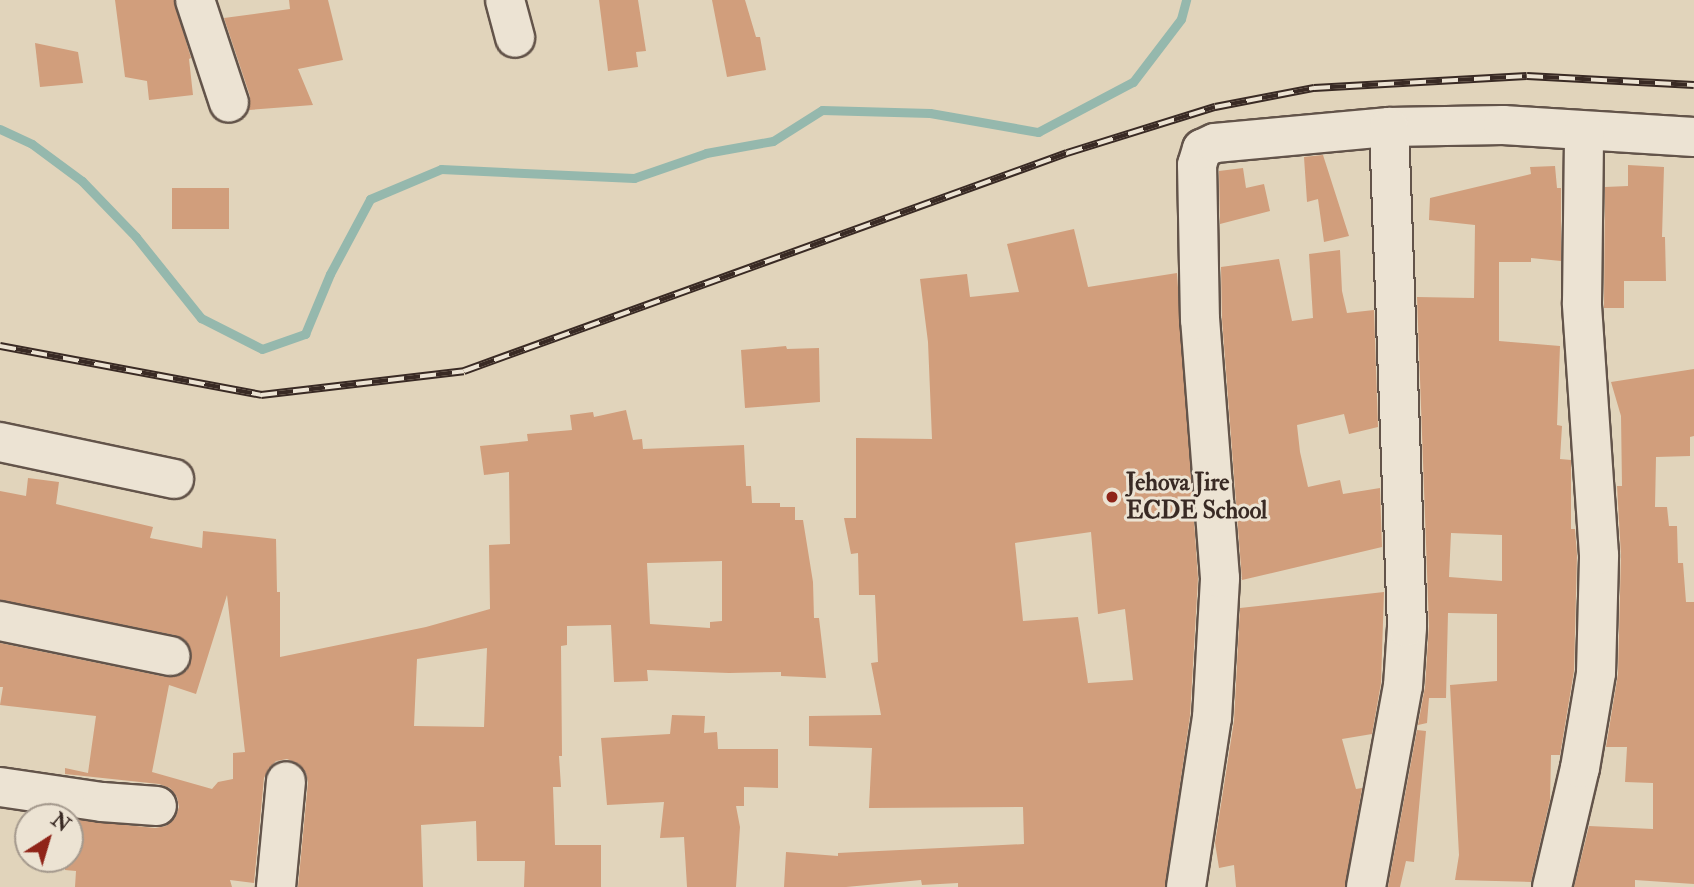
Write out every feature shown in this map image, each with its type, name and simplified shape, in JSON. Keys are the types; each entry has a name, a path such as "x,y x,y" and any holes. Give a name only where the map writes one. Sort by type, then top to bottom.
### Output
{"street":[{"path":"195,0 229,103"},
{"path":"505,0 514,38"},
{"path":"1186,887 1212,718 1220,578 1200,320 1197,165 1202,149 1215,143 1389,127 1503,125 1694,137"},
{"path":"1366,887 1403,686 1407,627 1389,127"},
{"path":"1552,887 1580,768 1596,673 1599,555 1582,303 1584,131"},
{"path":"0,442 174,479"},
{"path":"0,621 170,656"},
{"path":"276,887 286,781"},
{"path":"0,787 102,802 157,806"}],"building":[{"path":"115,0 174,0 191,58 193,95 149,100 147,81 125,77"},
{"path":"289,0 328,0 343,60 298,69 313,105 249,110 250,96 224,18 290,9"},
{"path":"599,0 638,0 646,51 636,52 638,67 608,71"},
{"path":"712,0 745,0 756,37 760,37 766,70 727,77"},
{"path":"35,43 78,52 83,83 40,87"},
{"path":"1323,155 1349,236 1324,242 1318,199 1307,202 1304,157"},
{"path":"1628,165 1664,167 1662,237 1665,237 1666,281 1624,281 1624,308 1604,308 1605,187 1628,186"},
{"path":"1555,166 1557,188 1561,188 1561,261 1531,258 1531,262 1499,262 1499,341 1560,346 1557,425 1562,426 1560,459 1571,460 1571,529 1575,529 1577,555 1574,671 1560,755 1551,755 1550,800 1531,882 1455,880 1459,855 1450,685 1497,681 1497,614 1448,613 1446,698 1429,698 1427,723 1418,725 1425,687 1429,626 1417,297 1474,298 1475,225 1429,220 1430,198 1531,174 1530,167","holes":["1451,533 1502,535 1502,581 1449,577"]},
{"path":"1243,168 1246,188 1264,184 1270,211 1220,224 1219,171"},
{"path":"172,188 229,188 229,229 172,229"},
{"path":"1074,229 1088,287 1177,273 1198,578 1190,716 1165,887 958,887 958,883 922,885 921,880 846,887 784,887 786,852 838,856 838,853 1024,844 1023,807 869,808 872,748 809,746 809,716 881,715 871,663 878,662 875,595 859,595 858,553 851,554 844,518 856,518 856,438 932,439 928,342 920,279 967,274 970,297 1019,292 1007,244","holes":["1091,532 1098,614 1125,609 1133,680 1088,683 1078,617 1023,621 1015,543"]},
{"path":"1340,250 1342,291 1347,313 1374,310 1378,427 1349,434 1344,414 1297,425 1300,452 1308,487 1340,480 1343,494 1380,488 1382,547 1242,580 1222,319 1221,267 1279,259 1292,321 1313,318 1309,254"},
{"path":"786,346 787,349 819,348 820,402 745,408 741,350"},
{"path":"1694,369 1694,436 1690,437 1690,456 1656,457 1655,507 1667,507 1669,526 1677,526 1678,563 1683,563 1686,602 1694,602 1694,884 1635,880 1635,887 1574,887 1589,826 1653,829 1653,783 1625,782 1627,747 1606,747 1618,674 1621,555 1617,486 1622,486 1621,416 1611,382"},
{"path":"626,410 633,440 642,439 643,449 744,445 746,486 751,486 752,503 780,503 780,507 795,507 795,520 803,520 813,582 814,618 819,618 826,678 781,676 781,672 647,670 648,681 614,682 611,625 567,626 567,645 561,646 561,787 553,787 555,845 601,845 601,887 524,887 525,861 477,861 476,821 421,825 423,887 298,887 308,782 306,773 299,764 287,759 276,761 264,778 254,883 230,880 232,887 75,887 76,873 84,873 84,820 155,828 166,826 175,818 179,807 177,797 170,788 159,784 65,774 65,768 88,773 96,716 0,705 3,687 0,687 0,643 166,677 178,676 187,670 191,661 191,650 185,640 174,635 0,600 0,491 26,496 28,478 59,482 56,504 153,527 150,538 202,548 203,531 276,539 277,592 280,592 280,657 426,627 490,609 489,545 510,544 509,472 484,475 480,446 528,441 527,434 572,430 570,415 593,412 594,417","holes":["722,561 722,621 710,622 710,628 650,624 647,563","227,595 245,752 233,753 233,779 218,782 212,789 152,772 169,685 196,694","487,648 484,727 414,726 417,659"]},
{"path":"1384,592 1381,683 1372,734 1342,739 1356,789 1362,788 1345,887 1236,887 1234,865 1219,868 1215,843 1234,721 1240,608"},
{"path":"672,715 705,716 704,733 717,732 718,749 778,749 778,788 744,787 744,806 736,806 740,827 736,887 687,887 684,837 660,838 664,802 607,805 601,738 670,734"},
{"path":"1417,730 1426,731 1414,862 1406,861 1400,887 1388,887"}],"waterway":[{"path":"0,129 32,144 82,181 136,237 201,318 262,349 305,334 330,274 370,199 441,169 634,178 706,153 773,141 822,110 930,113 1038,132 1133,82 1181,19 1186,0"}],"railway":[{"path":"0,346 261,395 464,371 1067,153 1215,107 1314,88 1527,76 1694,85"}],"place":[{"name":"Jehova Jire ECDE School","path":"1112,497"}]}
